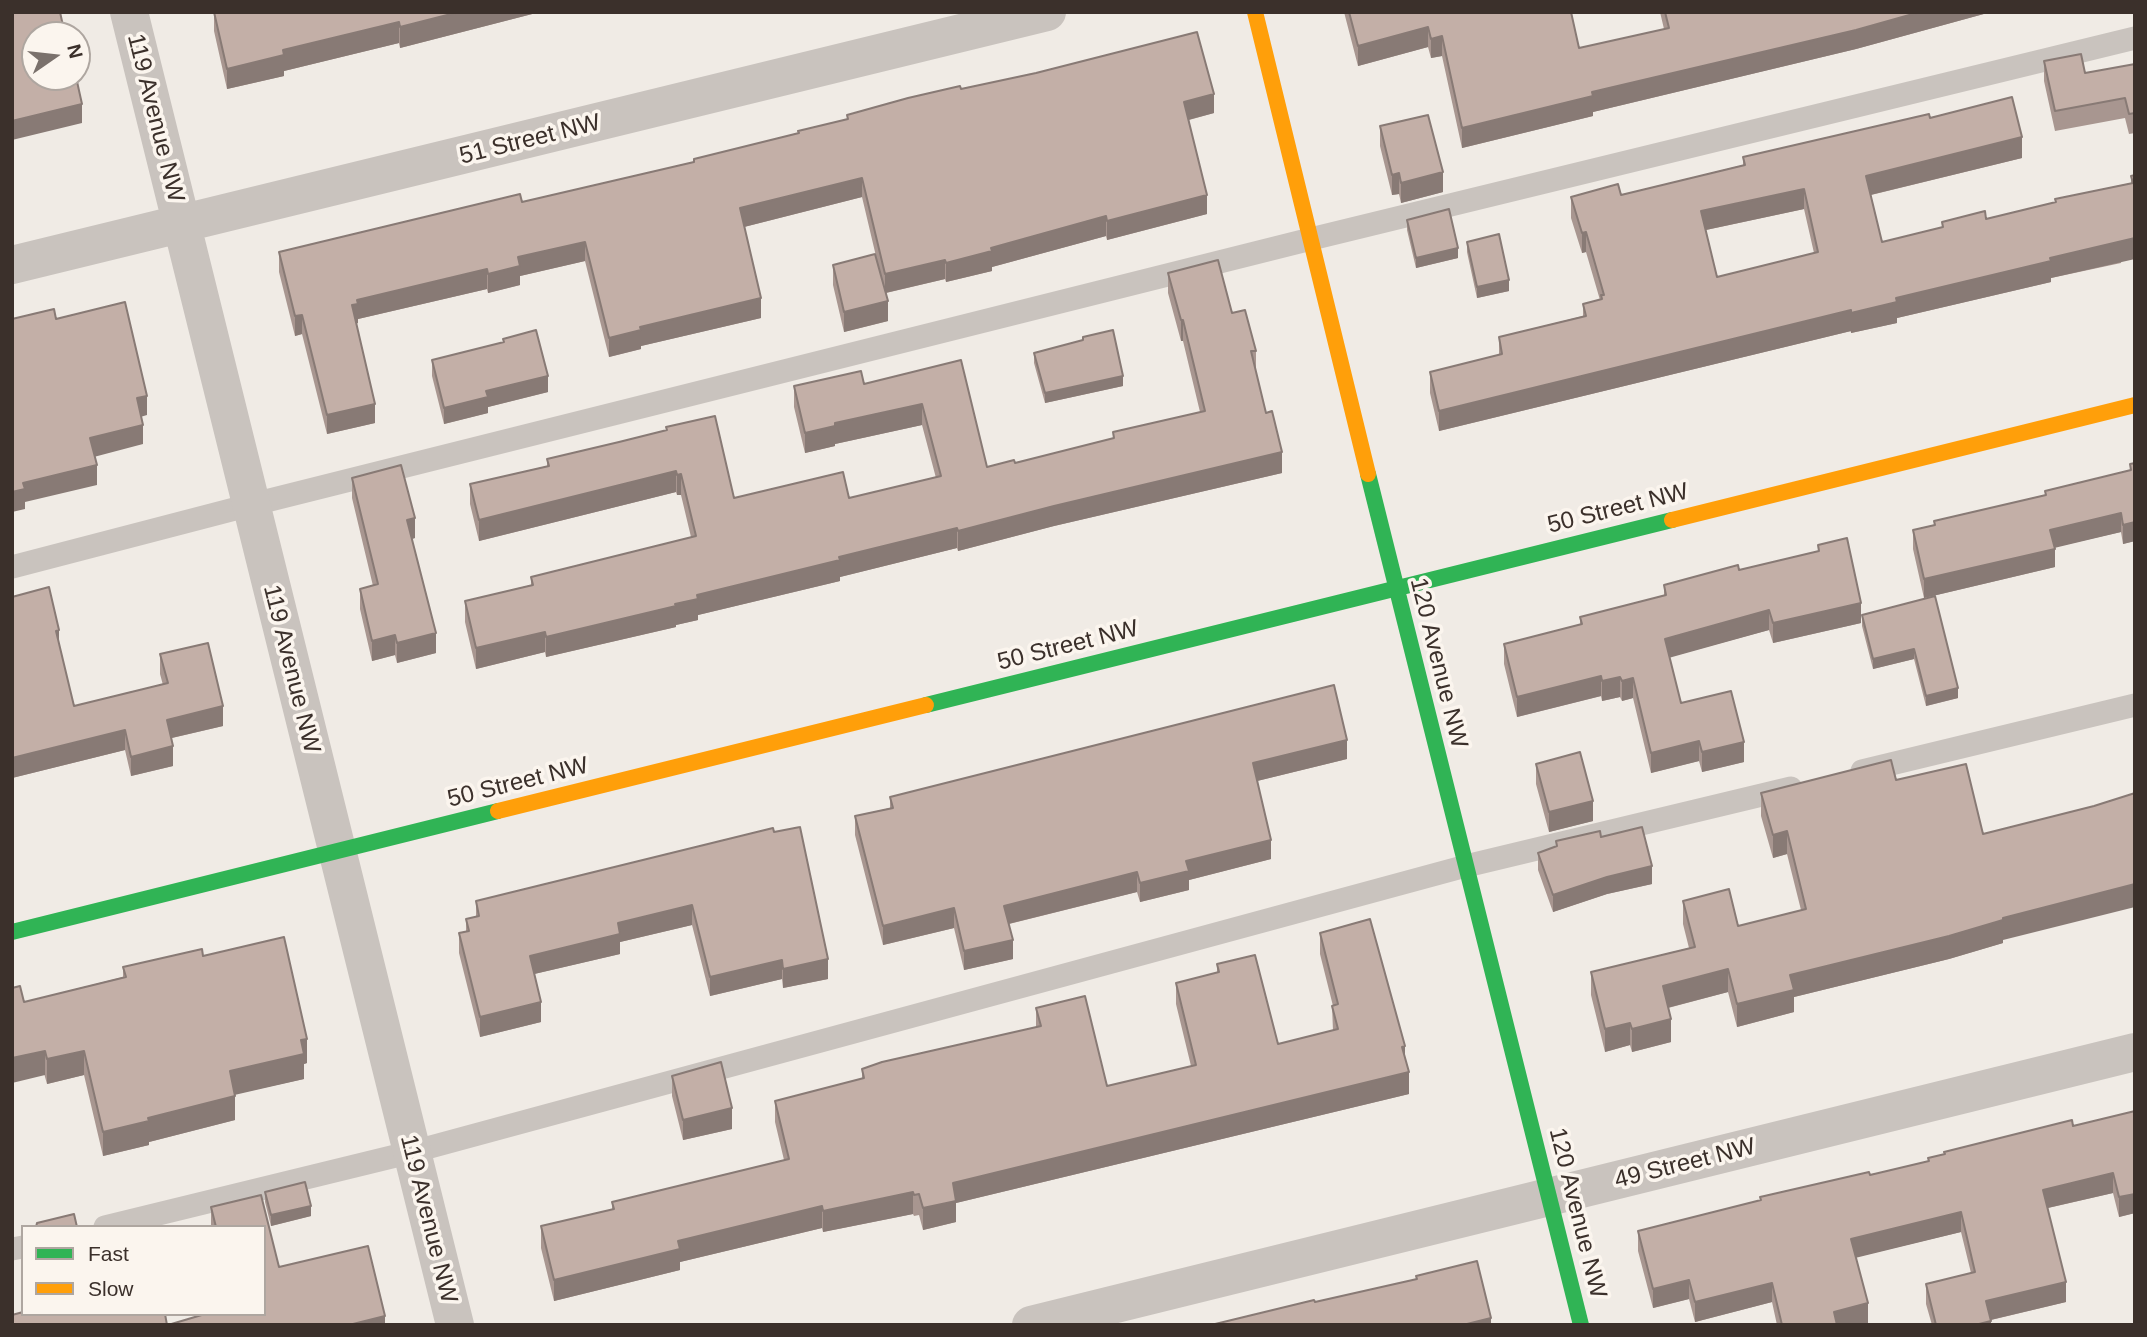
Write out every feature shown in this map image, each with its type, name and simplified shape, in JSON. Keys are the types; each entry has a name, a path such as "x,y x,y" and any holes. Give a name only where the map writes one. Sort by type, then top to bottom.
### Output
{"main road":[{"name":"120 Avenue NW","path":"1255,12 1581,1325"},
{"name":"50 Street NW","path":"12,932 2135,405"}],"street":[{"name":"119 Avenue NW","path":"129,12 455,1325"},
{"name":"51 Street NW","path":"12,265 1047,12"},
{"name":"49 Street NW","path":"1031,1325 2135,1052"}],"lane":[{"path":"12,567 1311,239 2135,38"},
{"path":"1840,776 2135,705"},
{"path":"113,1225 412,1152 1466,866 1814,782"}],"building":[{"path":"12,12 60,12 62,21 21,21 21,91 79,91 82,104 12,121"},
{"path":"214,12 459,12 400,27 399,22 283,50 284,55 227,69"},
{"path":"1349,12 1571,12 1579,48 1669,28 1665,12 1920,12 1856,30 1592,92 1593,96 1462,128 1442,36 1431,39 1428,27 1358,46"},
{"path":"1197,32 1214,94 1184,102 1207,195 1107,221 1106,216 946,263 945,260 885,274 862,178 740,208 761,298 640,327 641,330 609,338 585,242 518,257 520,266 488,274 487,269 357,300 358,304 352,305 375,404 327,415 302,315 295,316 279,252 520,194 522,202 694,162 694,159 848,119 847,115 908,98 1036,73"},
{"path":"2081,54 2085,73 2135,64 2135,113 2129,114 2125,98 2055,111 2044,61"},
{"path":"2012,97 2022,137 1866,176 1882,242 1943,227 1942,222 1985,211 1986,219 2056,202 2055,199 2133,183 2131,176 2135,175 2135,238 1896,298 1897,302 1851,313 1851,310 1439,411 1430,372 1502,354 1499,337 1586,316 1583,304 1602,299 1601,295 1604,295 1586,232 1582,233 1571,197 1618,184 1621,195 1745,165 1743,157 1929,114 1930,118","holes":["1804,189 1818,252 1717,277 1701,211"]},
{"path":"1428,115 1443,172 1401,183 1399,173 1392,175 1380,126"},
{"path":"1449,209 1458,248 1416,258 1407,220"},
{"path":"1499,234 1509,280 1477,287 1467,242"},
{"path":"875,254 888,301 844,312 833,265"},
{"path":"1218,260 1232,313 1245,310 1256,351 1251,351 1266,413 1272,411 1282,452 958,531 957,528 839,557 840,560 697,595 698,599 675,604 676,606 546,637 545,632 476,648 465,601 533,585 531,577 696,536 681,474 677,475 676,471 479,520 470,484 549,466 547,459 715,416 734,498 843,472 849,498 941,476 922,404 835,423 835,426 805,433 794,386 861,371 864,384 961,360 987,467 1014,460 1015,463 1114,438 1113,432 1205,411 1183,320 1168,273"},
{"path":"125,302 147,396 137,398 143,425 90,438 97,465 23,483 25,489 12,492 12,319 54,309 56,319"},
{"path":"536,330 548,376 486,391 488,397 444,408 432,360 504,342 503,339"},
{"path":"1113,330 1123,376 1045,393 1034,353"},
{"path":"2135,463 2135,522 2123,525 2121,513 2050,530 2055,549 1924,579 1913,530 1935,525 1934,521 2046,495 2045,491 2131,470 2130,464"},
{"path":"401,465 415,518 407,520 436,633 397,643 395,635 372,641 360,589 378,584 352,478"},
{"path":"1847,538 1861,603 1773,623 1769,610 1665,639 1681,703 1731,691 1744,742 1702,752 1699,741 1651,753 1633,678 1622,681 1620,677 1602,681 1601,676 1517,697 1504,644 1582,624 1580,617 1666,595 1664,585 1738,565 1739,570 1819,551 1818,545"},
{"path":"49,587 59,630 56,631 74,706 168,683 160,654 208,643 223,706 167,720 173,746 131,757 125,730 12,758 12,597"},
{"path":"1935,596 1958,688 1926,696 1914,649 1873,659 1862,615"},
{"path":"1334,685 1347,740 1253,763 1271,840 1186,861 1189,871 1140,883 1137,872 1004,906 1013,940 964,951 954,908 883,926 855,816 893,808 890,797"},
{"path":"1580,752 1593,801 1549,812 1536,764"},
{"path":"1891,760 1896,780 1966,764 1983,834 2135,793 2135,884 2003,918 1949,936 1790,975 1794,990 1737,1004 1728,969 1663,986 1671,1019 1632,1029 1630,1023 1605,1029 1591,972 1695,947 1683,901 1729,889 1738,926 1806,909 1787,831 1773,835 1761,793"},
{"path":"800,827 828,959 783,969 782,960 710,977 692,905 618,923 620,934 530,956 541,1002 480,1017 459,933 469,931 466,919 479,916 476,901 773,828 774,832"},
{"path":"1642,827 1652,866 1553,895 1538,853 1557,846 1556,841 1600,831 1601,837"},
{"path":"1370,919 1405,1046 1402,1047 1409,1072 953,1183 956,1201 923,1208 919,1194 914,1195 913,1192 823,1211 822,1206 678,1241 680,1249 554,1280 541,1226 614,1209 612,1202 789,1159 775,1101 864,1078 862,1069 882,1062 1041,1026 1036,1008 1085,996 1107,1086 1196,1065 1176,983 1219,972 1217,964 1255,955 1278,1044 1338,1029 1332,1006 1338,1004 1320,933"},
{"path":"284,937 307,1039 301,1040 304,1054 230,1071 235,1096 103,1132 84,1051 47,1059 45,1051 12,1058 12,988 20,986 24,1002 126,977 123,967 202,949 203,956"},
{"path":"721,1062 732,1108 683,1120 672,1076"},
{"path":"2135,1111 2135,1194 2119,1197 2113,1173 2043,1190 2066,1282 1986,1301 1991,1321 1975,1325 1936,1325 1926,1284 1975,1272 1961,1212 1851,1239 1868,1303 1834,1312 1837,1325 1782,1325 1772,1283 1695,1302 1689,1280 1653,1289 1638,1231 1761,1200 1760,1197 1929,1161 1928,1158 1945,1154 1944,1152 2072,1120 2073,1126"},
{"path":"305,1182 311,1206 271,1215 265,1192"},
{"path":"261,1195 279,1267 368,1246 385,1316 349,1325 168,1325 198,1316 266,1316 266,1225 216,1225 211,1207"},
{"path":"74,1214 77,1225 36,1225"},
{"path":"1477,1261 1491,1318 1463,1325 1211,1325 1417,1279 1416,1276"},
{"path":"21,1313 21,1316 165,1316 167,1325 12,1325 12,1315"}],"traffic: fast":[{"path":"1368,474 1581,1325"},
{"path":"926,705 1672,520"},
{"path":"12,932 498,811"}],"traffic: slow":[{"path":"1255,12 1368,474"},
{"path":"1672,520 2135,405"},
{"path":"498,811 926,705"}]}
